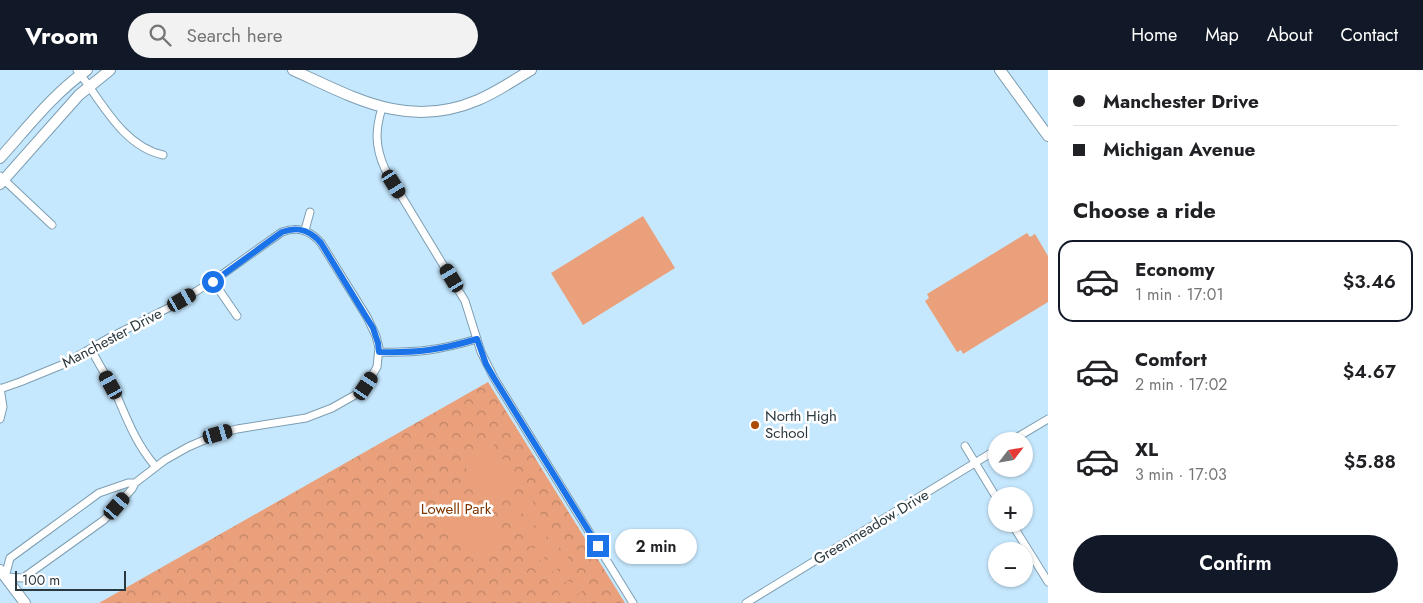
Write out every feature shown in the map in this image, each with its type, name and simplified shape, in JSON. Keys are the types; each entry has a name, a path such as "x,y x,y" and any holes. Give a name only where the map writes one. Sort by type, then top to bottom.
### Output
{"street":[{"path":"52,225 1,180 78,95 110,70"},
{"path":"293,70 382,108 423,112 454,108 477,101 531,70"},
{"path":"1000,70 1047,131"},
{"path":"0,158 54,98 82,72 89,86 117,124 140,146 152,153 163,155"},
{"path":"382,108 376,137 377,151 381,160 460,291 486,364 633,603"},
{"path":"2,576 23,578 104,520 132,489 135,483 188,447 218,434 260,424 306,418 332,408 355,395 366,386 375,372 379,352 376,336 367,316 321,243 315,236 305,230 310,212"},
{"name":"Manchester Drive","path":"0,388 49,370 172,306 213,282 282,232 292,229 305,230"},
{"path":"213,282 237,316"},
{"path":"379,352 425,352 477,339"},
{"path":"91,349 111,385 127,423 138,443 156,467"},
{"path":"0,388 3,407 0,418"},
{"path":"1026,432 1048,419"},
{"path":"964,446 990,487"},
{"name":"Greenmeadow Drive","path":"746,603 754,601 988,455"},
{"path":"2,576 10,558 99,493 128,483 135,483"},
{"path":"1017,532 1048,582"},
{"path":"2,576 25,603"}],"green space":[{"path":"643,216 675,268 583,325 551,273"},
{"path":"1027,233 1030,237 1035,234 1048,256 1048,302 963,354 961,350 957,352 925,301 929,298 927,294"},
{"name":"Lowell Park","path":"488,382 625,603 99,603"},
{"path":"490,439 520,486 489,505 460,458"},
{"path":"472,493 501,540 471,559 441,512"},
{"path":"529,495 535,505 513,519 506,509"},
{"path":"537,509 544,519 522,533 515,523"},
{"path":"546,523 553,533 530,547 524,536"},
{"path":"554,536 561,547 539,561 532,550"},
{"path":"563,550 570,561 547,575 541,564"},
{"path":"572,564 578,574 556,588 549,578"},
{"path":"580,578 587,588 565,602 558,591"}],"place":[{"name":"North High School","path":"755,425"}],"route":[{"path":"213,282 282,232 292,229 305,230 315,236 321,243 367,316 376,336 379,352 425,352 477,339 486,364 494,378 598,546"}]}
